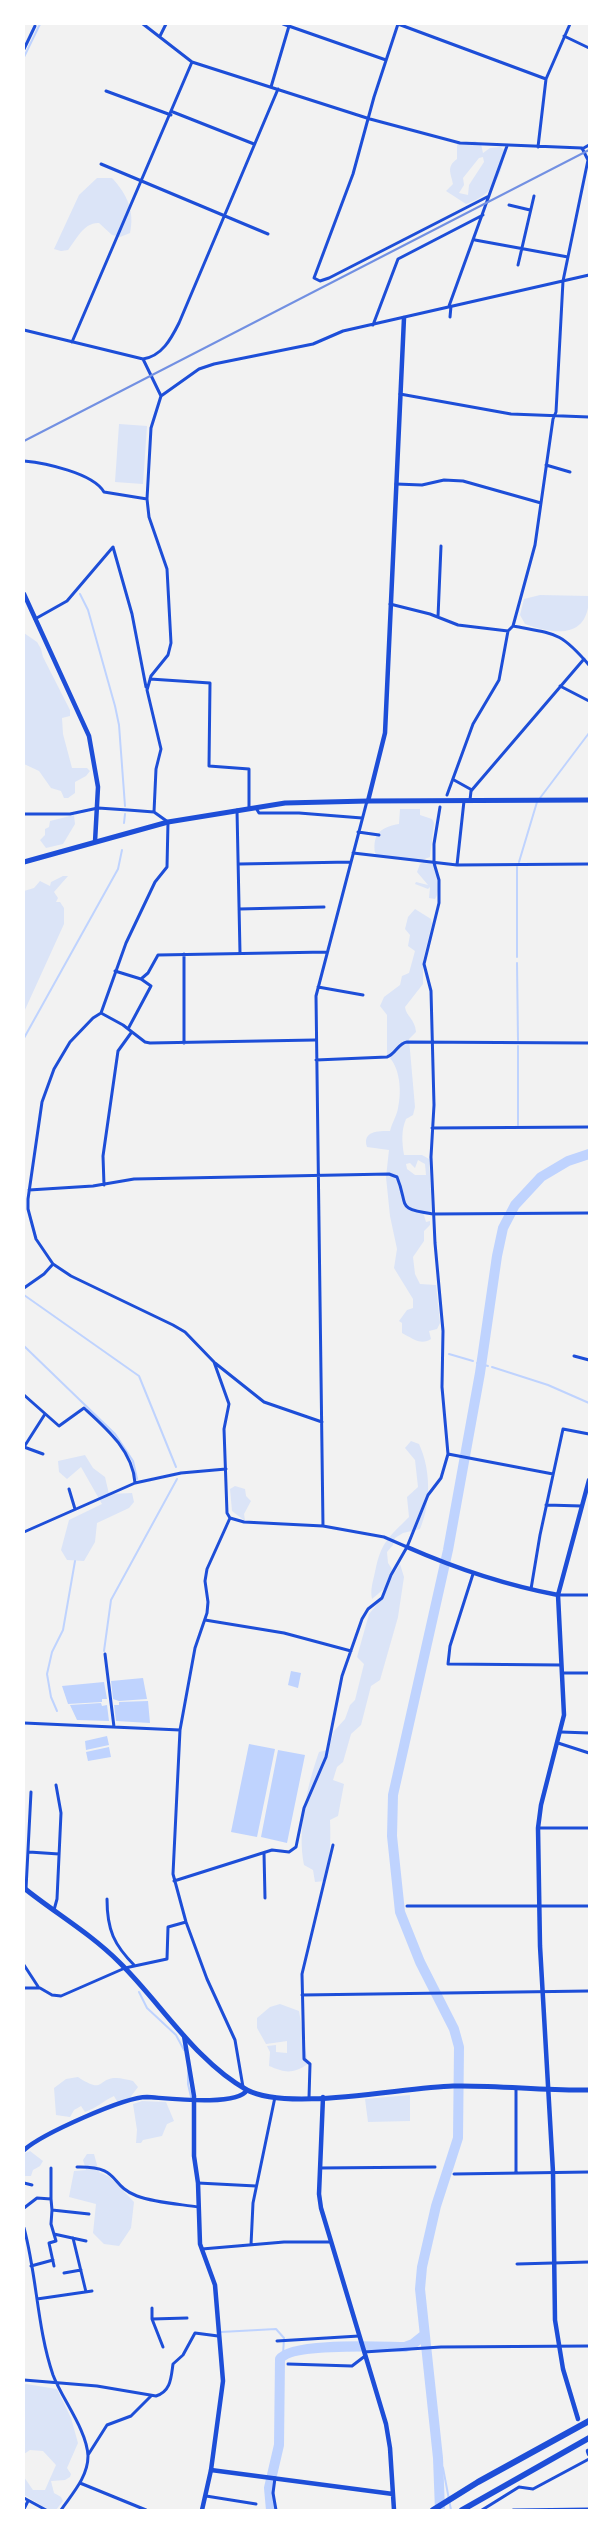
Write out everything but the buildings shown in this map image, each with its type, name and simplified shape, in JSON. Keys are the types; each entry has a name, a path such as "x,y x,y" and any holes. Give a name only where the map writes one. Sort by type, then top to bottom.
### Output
{"highway":[{"path":"432,2510 589,2422"},
{"path":"462,2510 589,2438"}],"main road":[{"path":"24,862 168,822 285,803 368,800 589,800"},
{"path":"25,1889 101,1946 125,1968 184,2034 225,2074 245,2088 275,2097 309,2098 453,2086 589,2090"}],"street":[{"path":"143,24 192,62 370,119 448,141 482,146 538,146 582,149 589,145"},
{"path":"160,36 166,24"},
{"path":"283,24 386,60"},
{"path":"489,196 328,278 315,280 315,272 353,174 370,119 374,97 398,24 546,79"},
{"path":"538,146 546,79 570,24"},
{"path":"24,49 35,26"},
{"path":"271,87 289,26"},
{"path":"564,36 589,48"},
{"path":"72,342 140,180 172,113 192,62"},
{"path":"24,330 143,360 156,355 172,337 278,89"},
{"path":"106,91 172,113 254,144"},
{"path":"450,317 450,306 507,146"},
{"path":"447,795 473,724 499,680 508,631 513,626 535,545 558,389 563,281 589,160 582,149"},
{"path":"101,164 268,234"},
{"path":"518,265 534,196"},
{"path":"510,205 530,210"},
{"path":"372,325 398,259 484,214"},
{"path":"474,240 568,257"},
{"path":"147,690 150,679 168,656 171,644 167,569 149,517 147,499 151,428 161,396 200,369 214,364 313,344 343,332 589,275"},
{"path":"323,1526 315,1040 318,988 358,832 379,761 385,732 404,318"},
{"path":"143,360 161,396"},
{"path":"400,394 511,414 589,417"},
{"path":"24,461 58,467 99,483 104,492 147,499"},
{"path":"546,465 570,472"},
{"path":"395,484 426,484 444,480 463,481 541,503"},
{"path":"438,617 441,546"},
{"path":"35,619 67,601 113,547 132,614 161,749 156,769 154,812"},
{"path":"24,594 85,724 95,759 98,808 96,842"},
{"path":"390,604 438,617 458,625 508,631"},
{"path":"513,626 558,635 571,644 589,665"},
{"path":"457,865 467,800 472,790 584,659"},
{"path":"150,679 210,682 209,766 249,769 249,808"},
{"path":"560,686 589,701"},
{"path":"454,780 472,790"},
{"path":"256,807 259,813 299,813 362,818"},
{"path":"174,1881 272,1850 289,1852 296,1847 304,1808 326,1757 342,1676 362,1619 368,1609 382,1598 391,1575 408,1548 428,1495 440,1478 448,1454 442,1387 443,1331 433,1214 432,1128 434,1105 431,991 424,964 439,903 439,880 434,863 434,844 440,807"},
{"path":"24,814 70,814 98,808 154,812 168,822 167,867 155,882 115,971 101,1014 93,1018 70,1042 54,1069 42,1102 28,1190 28,1209 36,1239 52,1264 71,1276 185,1332 214,1362 264,1402 322,1422"},
{"path":"237,810 240,953"},
{"path":"358,832 379,835"},
{"path":"353,852 457,865 589,864"},
{"path":"238,864 351,862"},
{"path":"239,909 324,907"},
{"path":"141,979 148,973 158,955 328,952"},
{"path":"184,954 184,1043"},
{"path":"115,971 141,979 151,986 128,1029"},
{"path":"318,988 363,995"},
{"path":"101,1014 128,1029 145,1042 315,1040"},
{"path":"104,1184 103,1156 118,1051 131,1033"},
{"path":"316,1060 387,1058 393,1055 400,1044 407,1042 431,1044 589,1043"},
{"path":"432,1128 589,1127"},
{"path":"28,1190 104,1184 134,1179 379,1174 397,1176 404,1204 410,1210 433,1214 589,1213"},
{"path":"24,1288 44,1274 52,1264"},
{"path":"574,1356 589,1360"},
{"path":"24,2150 42,2137 136,2098 194,2100 236,2097 245,2094 235,2040 207,1979 186,1922 174,1881 180,1730 195,1648 205,1620 208,1602 205,1581 207,1569 230,1518 228,1513 224,1429 230,1408 214,1362"},
{"path":"24,1395 59,1426 84,1408 110,1432 129,1458 134,1483"},
{"path":"43,1454 24,1447 45,1414"},
{"path":"531,1590 546,1505 563,1429 589,1434"},
{"path":"448,1454 553,1474"},
{"path":"24,1532 134,1483 181,1473 226,1469"},
{"path":"578,2419 558,2346 554,2263 553,2172 543,1991 538,1828 541,1805 561,1732 565,1706 558,1595 589,1480"},
{"path":"69,1489 76,1509"},
{"path":"546,1505 582,1506"},
{"path":"230,1518 244,1522 323,1526 384,1537 451,1567 473,1574 531,1590 558,1595 589,1595"},
{"path":"473,1574 450,1646 448,1664 561,1665"},
{"path":"205,1620 284,1633 351,1651"},
{"path":"105,1654 114,1727"},
{"path":"562,1673 589,1673"},
{"path":"24,1723 180,1730"},
{"path":"561,1732 589,1733"},
{"path":"558,1742 589,1753"},
{"path":"54,1910 57,1899 61,1813 56,1785"},
{"path":"25,1889 29,1852 31,1792"},
{"path":"538,1828 589,1828"},
{"path":"309,2098 310,2064 304,2059 303,1965 309,1951 333,1845"},
{"path":"29,1852 59,1854"},
{"path":"264,1853 265,1898"},
{"path":"107,1899 107,1913 114,1943 135,1967"},
{"path":"407,1906 589,1906"},
{"path":"24,1988 39,1988 52,1995 64,1996 125,1968 167,1958 168,1927 186,1922"},
{"path":"24,1965 39,1988"},
{"path":"302,1995 589,1991"},
{"path":"184,2034 194,2100 194,2156 198,2183 202,2248 214,2284 223,2390 211,2470 202,2510"},
{"path":"516,2087 516,2173"},
{"path":"251,2245 251,2214 275,2097"},
{"path":"323,2097 319,2194 330,2242 387,2429 394,2510"},
{"path":"77,2167 99,2168 114,2176 136,2196 199,2207"},
{"path":"320,2168 435,2167"},
{"path":"52,2168 51,2224 56,2241 49,2243 54,2266"},
{"path":"454,2174 589,2172"},
{"path":"24,2183 32,2185"},
{"path":"198,2183 256,2186"},
{"path":"24,2208 37,2198 51,2199"},
{"path":"52,2210 89,2214"},
{"path":"24,2228 53,2375 84,2440 88,2456"},
{"path":"54,2234 86,2241"},
{"path":"73,2238 86,2292"},
{"path":"202,2248 330,2242"},
{"path":"31,2266 53,2260"},
{"path":"517,2264 589,2262"},
{"path":"64,2273 80,2270"},
{"path":"37,2299 92,2291"},
{"path":"152,2308 152,2318 163,2347"},
{"path":"152,2318 187,2318"},
{"path":"24,2380 97,2386 151,2396 163,2394 171,2379 173,2364 183,2354 195,2334 218,2336"},
{"path":"277,2341 360,2336"},
{"path":"288,2364 352,2366 364,2352 430,2350 441,2347 589,2346"},
{"path":"61,2510 80,2483 88,2456 107,2425 131,2416 151,2396"},
{"path":"482,2510 519,2487 533,2489 589,2459"},
{"path":"211,2470 393,2494"},
{"path":"274,2478 273,2493 276,2510"},
{"path":"80,2483 146,2510"},
{"path":"206,2496 256,2504"},
{"path":"24,2498 46,2510"},
{"path":"24,2509 28,2500"},
{"path":"513,2510 589,2509"}],"shaded area":[{"path":"475,141 481,144 483,153 490,148 500,147 505,150 504,160 498,177 489,191 466,204 446,191 453,184 450,168 457,159 457,144","holes":["483,157 484,162 469,185 468,195 459,193 464,185 463,178 479,158"]},
{"path":"97,178 112,178 122,190 130,210 130,233 120,237 112,235 99,223 94,223 81,232 68,250 54,249 79,195"},
{"path":"119,424 147,426 143,484 115,482"},
{"path":"540,595 589,596 588,610 577,627 569,630 548,630 525,624 520,615 524,599"},
{"path":"24,633 37,642 70,710 70,716 62,718 63,734 72,768 87,768 90,771 86,776 75,782 75,793 68,798 64,798 61,791 51,788 39,771 24,764"},
{"path":"400,809 420,809 420,815 432,819 434,823 430,857 422,860 379,856 375,853 374,846 377,836 383,829 399,824"},
{"path":"74,815 75,824 63,844 46,848 40,840 45,835 45,829 49,827 50,821"},
{"path":"426,861 435,866 438,888 435,899 429,898 430,887 428,889 415,884 416,882 428,885 417,872 420,864"},
{"path":"63,876 68,876 54,892 58,898 56,902 60,902 64,908 64,924 24,1012 24,891 34,888 40,881 50,886 51,882"},
{"path":"415,909 431,919 432,924 423,960 423,984 405,1007 416,1032 409,1039 415,1107 413,1115 406,1119 402,1137 404,1155 422,1155 429,1159 432,1212 423,1212 426,1222 430,1221 430,1225 424,1231 424,1241 413,1257 415,1274 420,1284 436,1285 440,1323 437,1329 429,1331 431,1339 424,1342 402,1333 402,1323 399,1321 407,1310 413,1308 413,1299 394,1268 397,1249 390,1216 386,1177 389,1150 367,1147 366,1142 372,1133 390,1131 398,1108 400,1094 399,1079 395,1066 387,1055 387,1015 380,1006 384,997 400,985 402,976 409,973 415,951 408,946 410,935 405,929 408,917","holes":["418,1160 425,1164 426,1175 415,1175 407,1169 406,1164 410,1163 415,1168"]},
{"path":"411,1441 419,1444 426,1465 428,1498 424,1519 420,1529 403,1533 395,1538 393,1545 387,1552 388,1563 392,1569 385,1588 372,1599 372,1586 380,1554 386,1541 409,1517 407,1497 418,1487 415,1460 405,1448"},
{"path":"85,1455 93,1468 105,1477 109,1494 132,1493 134,1502 129,1508 97,1523 95,1542 84,1561 67,1560 61,1550 69,1520 102,1504 81,1467 67,1479 59,1472 58,1461"},
{"path":"235,1486 245,1489 246,1496 251,1501 244,1514 245,1521 232,1511 230,1489"},
{"path":"400,1564 404,1577 398,1617 380,1680 371,1686 361,1725 351,1734 343,1762 337,1767 333,1780 344,1784 338,1816 330,1820 330,1850 325,1881 315,1882 313,1870 304,1865 302,1851 304,1808 307,1793 319,1752 328,1750 334,1731 345,1719 350,1705 355,1700 364,1664 357,1657 369,1614 384,1596 390,1580"},
{"path":"280,2004 299,2011 308,2064 297,2070 283,2071 269,2066 270,2052 267,2046 276,2045 276,2052 287,2053 287,2041 266,2044 257,2028 257,2018 270,2007"},
{"path":"78,2077 93,2085 110,2079 123,2079 133,2081 138,2087 129,2099 118,2103 114,2096 85,2112 81,2106 74,2110 70,2117 56,2115 54,2088 66,2079"},
{"path":"410,2095 410,2121 368,2122 365,2099"},
{"path":"142,2101 166,2102 174,2121 167,2124 162,2136 136,2143 137,2130 133,2104"},
{"path":"30,2151 43,2161 40,2166 33,2170 31,2176 24,2176 25,2153"},
{"path":"87,2154 94,2154 99,2172 110,2177 134,2202 131,2228 119,2246 104,2244 93,2233 96,2204 69,2197 74,2171 86,2170 83,2160"},
{"path":"24,2385 57,2389 71,2418 78,2443 67,2468 71,2474 70,2477 65,2480 51,2481 54,2493 61,2497 63,2501 56,2510 49,2510 24,2495 24,2477 33,2490 45,2490 56,2465 43,2451 30,2450 24,2454"}],"water":[{"path":"291,1671 301,1673 298,1688 288,1685"},
{"path":"143,1678 147,1699 119,1701 113,1699 111,1681"},
{"path":"104,1682 107,1699 102,1699 102,1702 68,1704 62,1686"},
{"path":"148,1701 150,1723 116,1721 114,1705 119,1705 119,1702"},
{"path":"101,1703 102,1706 107,1705 109,1721 77,1720 70,1705"},
{"path":"107,1736 109,1745 86,1750 85,1741"},
{"path":"249,1744 275,1749 257,1837 231,1832"},
{"path":"109,1747 111,1757 88,1761 86,1752"},
{"path":"278,1750 305,1755 287,1843 261,1837"}],"waterway":[{"path":"24,57 40,24"},
{"path":"80,594 88,610 115,706 119,725 125,806"},
{"path":"540,798 589,733"},
{"path":"519,862 537,802"},
{"path":"124,823 125,814"},
{"path":"24,1038 118,869 122,850"},
{"path":"517,867 517,957"},
{"path":"517,963 518,1040"},
{"path":"518,1046 518,1125"},
{"path":"440,2510 438,2458 420,2289 422,2267 436,2206 458,2138 459,2047 454,2029 420,1962 400,1912 392,1836 393,1795 448,1550 480,1373 497,1256 503,1228 515,1205 541,1177 568,1161 589,1154"},
{"path":"24,1295 139,1376 176,1467"},
{"path":"24,1346 115,1434 133,1461 137,1479"},
{"path":"449,1354 473,1361"},
{"path":"477,1363 488,1366"},
{"path":"492,1367 548,1385 589,1403"},
{"path":"104,1651 111,1600 177,1479"},
{"path":"57,1711 51,1697 47,1674 52,1652 63,1630 75,1561"},
{"path":"139,1992 147,2008 176,2035 184,2050"},
{"path":"188,2069 188,2084 191,2097"},
{"path":"221,2332 276,2329 284,2338 283,2355"},
{"path":"271,2510 269,2488 279,2445 280,2359 301,2350 319,2348 359,2346 405,2347 413,2344 423,2336"},
{"path":"438,2460 443,2468 451,2510"}],"railway":[{"path":"24,441 589,150"}]}
